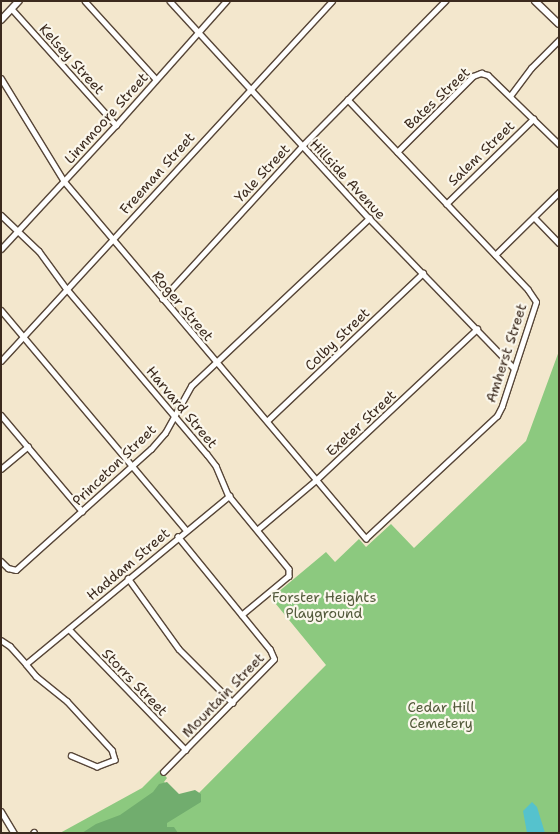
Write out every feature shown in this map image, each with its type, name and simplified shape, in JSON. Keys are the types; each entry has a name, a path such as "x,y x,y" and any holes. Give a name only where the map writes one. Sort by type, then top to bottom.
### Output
{"main road":[{"path":"1,20 19,1"},
{"path":"535,1 559,24"}],"street":[{"path":"85,1 156,79"},
{"name":"Hillside Avenue","path":"170,1 369,218 514,368"},
{"name":"Linnmoore Street","path":"1,249 116,125 226,1"},
{"name":"Freeman Street","path":"1,361 66,288 332,1"},
{"name":"Yale Street","path":"162,299 302,146 445,1"},
{"name":"Kelsey Street","path":"12,9 116,125"},
{"path":"510,96 531,68 559,40"},
{"name":"Bates Street","path":"397,152 473,76 481,73 488,75 559,144"},
{"name":"Roger Street","path":"1,78 64,181 364,538"},
{"name":"Amherst Street","path":"348,100 528,290 536,302 497,416 372,534 364,538"},
{"name":"Salem Street","path":"446,204 533,118"},
{"path":"495,255 559,192"},
{"name":"Harvard Street","path":"1,215 42,256 66,288 216,466 229,496 289,569 290,574 242,615"},
{"path":"534,217 559,243"},
{"name":"Princeton Street","path":"1,562 12,571 16,570 159,442 191,386 369,218"},
{"name":"Colby Street","path":"267,421 423,273"},
{"path":"1,310 22,338 186,530"},
{"name":"Exeter Street","path":"257,530 316,480 477,329"},
{"path":"1,415 82,511"},
{"path":"1,470 28,446"},
{"name":"Haddam Street","path":"26,664 229,496"},
{"name":"Mountain Street","path":"163,772 274,659 270,650 178,537"},
{"path":"128,578 179,649 232,703"},
{"name":"Storrs Street","path":"69,628 186,750"},
{"path":"1,640 10,646 36,676 68,701 112,750 114,760 97,767 71,756"},
{"path":"1,811 14,833"}],"green space":[{"name":"Cedar Hill Cemetery","path":"559,351 559,833 60,833 142,788 160,770 167,778 164,782 188,804 326,665 271,598 326,552 335,562 359,539 366,547 391,524 414,548 526,441"},
{"path":"167,782 179,794 195,790 201,794 201,802 167,823 167,827 174,827 178,833 82,833 96,824 120,815 153,792 159,784"}],"water":[{"path":"532,802 537,807 545,833 527,833 523,811"}],"park label":[{"name":"Forster Heights Playground","path":"324,606"}]}
